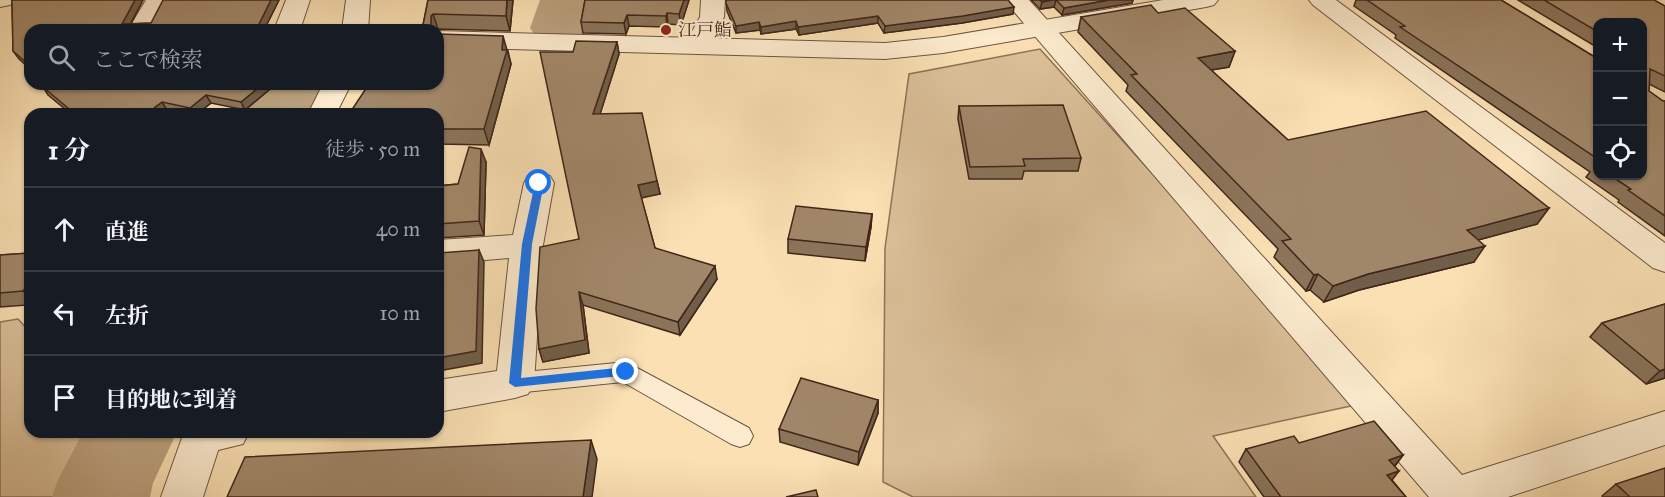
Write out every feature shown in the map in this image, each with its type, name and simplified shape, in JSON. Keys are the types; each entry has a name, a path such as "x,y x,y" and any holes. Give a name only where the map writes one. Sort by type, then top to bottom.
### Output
{"street":[{"path":"144,24 158,0"},
{"path":"289,24 298,0"},
{"path":"356,24 358,0"},
{"path":"697,46 712,17 713,0"},
{"path":"1016,0 1454,497 1659,436"},
{"path":"444,39 885,51 943,45 1206,0"},
{"path":"1320,0 1665,260"},
{"path":"325,108 334,90"},
{"path":"444,395 515,383 527,244 539,183"},
{"path":"444,251 527,244"},
{"path":"182,497 210,438"}],"lane":[{"path":"515,383 626,372 740,436"}],"shaded area":[{"path":"1040,49 1360,404 1213,436 1256,497 913,497 883,482 885,248 909,74"},
{"path":"18,319 24,326 24,438 137,438 105,497 0,497 0,322"}],"building":[{"path":"12,0 135,0 122,24 24,24 24,61 13,51"},
{"path":"163,0 271,0 259,24 122,24 151,23"},
{"path":"428,0 507,0 506,16 433,14 431,24 423,24"},
{"path":"585,0 684,0 679,14 627,15 624,23 581,22"},
{"path":"726,0 1008,0 1014,7 885,26 878,16 798,27 796,21 761,27 759,22 736,26"},
{"path":"1056,0 1109,0 1064,8"},
{"path":"1367,0 1501,0 1593,56 1593,156 1400,27 1405,26"},
{"path":"1544,0 1654,0 1665,6 1665,76 1650,69 1649,91 1665,101 1665,216 1617,180 1647,180 1647,18 1593,18 1593,29"},
{"path":"1151,5 1158,13 1185,8 1235,51 1198,58 1288,140 1426,111 1549,208 1467,230 1485,246 1368,274 1333,286 1318,274 1314,275 1282,241 1291,239 1131,75 1137,74 1081,17"},
{"path":"444,34 503,36 502,50 507,50 484,129 444,129 444,108 353,108 365,90 444,90"},
{"path":"576,41 617,42 593,114 642,113 657,181 638,185 655,248 715,266 678,322 579,292 585,340 539,349 536,309 540,247 579,239 540,52 573,52"},
{"path":"47,90 256,90 241,102 206,95 190,108 162,102 154,108 68,108"},
{"path":"1063,105 1081,158 1023,159 1025,166 970,167 959,106"},
{"path":"469,147 481,149 479,221 444,224 444,185 458,184"},
{"path":"796,206 872,214 866,247 788,239"},
{"path":"479,250 476,351 444,357 444,253"},
{"path":"24,253 23,291 0,293 0,255"},
{"path":"1665,304 1665,369 1660,371 1602,323"},
{"path":"801,378 878,400 859,452 779,429"},
{"path":"1374,421 1403,455 1389,460 1399,471 1387,475 1406,497 1281,497 1246,449 1294,436 1299,443"},
{"path":"591,440 583,497 227,497 245,457"},
{"path":"1665,468 1665,497 1628,497 1616,484"},
{"path":"816,490 818,497 786,497"}],"waterway":[{"path":"559,28 568,0"},
{"path":"278,108 301,90"},
{"path":"101,497 105,482 128,438"}],"place":[{"name":"江戸鮨","path":"666,30"}],"route":[{"path":"539,183 527,244 515,383 626,372"}]}
